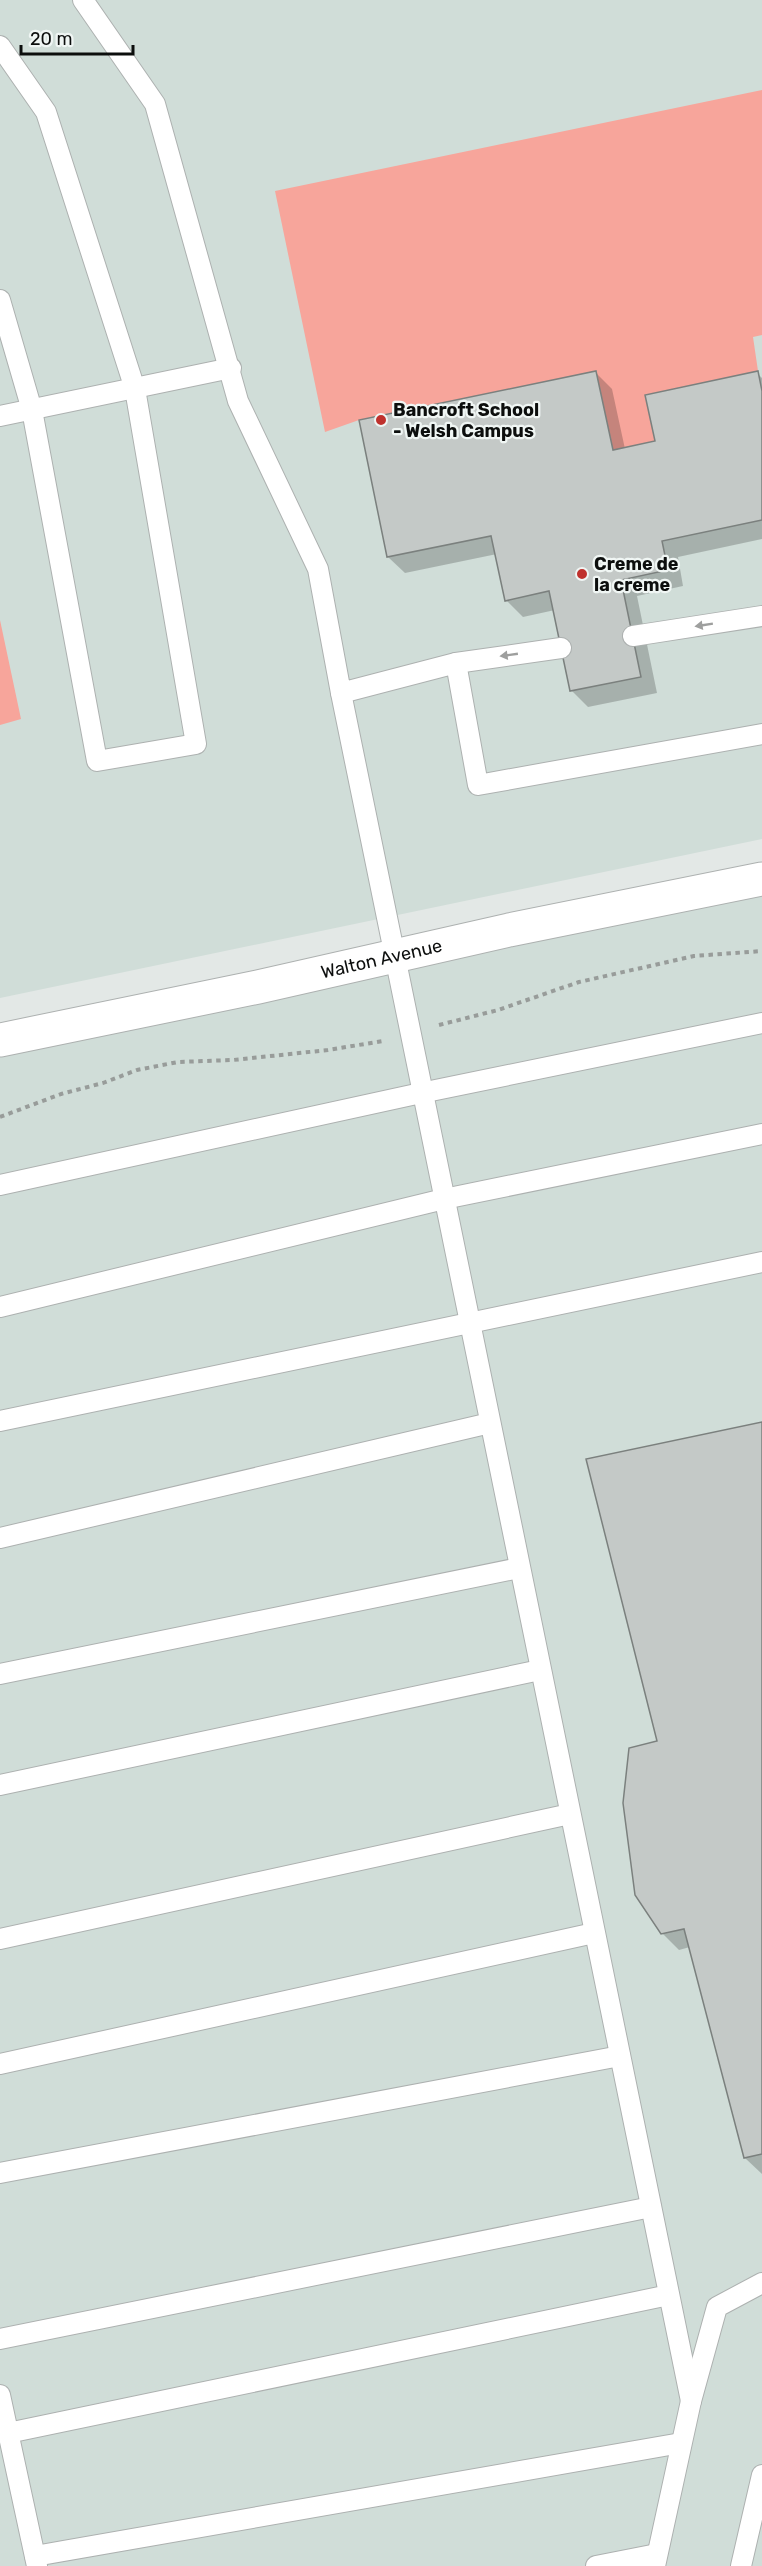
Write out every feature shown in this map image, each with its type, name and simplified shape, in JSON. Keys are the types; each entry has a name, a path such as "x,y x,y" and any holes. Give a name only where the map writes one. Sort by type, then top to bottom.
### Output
{"street":[{"name":"Walton Avenue","path":"0,1040 509,930 762,879"}],"lane":[{"path":"83,0 155,104 231,368 238,401 318,569 393,956 691,2402"},
{"path":"0,46 46,112 135,389 196,744 97,761 32,410 0,300"},
{"path":"0,416 231,368"},
{"path":"633,636 762,616"},
{"path":"341,693 456,663 561,648"},
{"path":"456,663 478,785 762,734"},
{"path":"0,1185 422,1093 762,1023"},
{"path":"0,1307 444,1198 762,1134"},
{"path":"0,1421 762,1262"},
{"path":"0,1538 490,1423"},
{"path":"0,1674 519,1568"},
{"path":"0,1785 540,1670"},
{"path":"0,1939 570,1814"},
{"path":"0,2064 594,1933"},
{"path":"0,2173 620,2056"},
{"path":"0,2339 651,2207"},
{"path":"596,2566 656,2560 691,2402 717,2307 762,2283"},
{"path":"8,2433 669,2295"},
{"path":"0,2395 36,2561 681,2444"},
{"path":"741,2566 762,2475"}],"path":[{"path":"0,1117 61,1094 103,1083 137,1070 178,1062 232,1060 372,1044 454,1020 498,1010 579,982 694,956 762,951"}],"shaded area":[{"name":"Bancroft School - Welsh Campus","path":"0,0 762,0 762,839 0,998"},
{"path":"762,90 762,335 753,337 758,371 645,395 655,441 613,450 596,371 359,420 325,432 275,191"},
{"path":"0,620 21,719 0,725"},
{"path":"762,876 762,2566 0,2566 0,1040"}],"building":[{"path":"596,371 613,450 655,441 645,395 758,371 762,391 762,520 662,541 668,570 621,580 641,677 570,691 549,591 505,601 491,536 387,557 359,420"},
{"path":"762,1422 762,2154 744,2158 684,1929 661,1934 635,1895 623,1803 629,1748 657,1741 586,1459"}],"place":[{"name":"Bancroft School - Welsh Campus","path":"381,420"},
{"name":"Creme de la creme","path":"582,574"}]}
